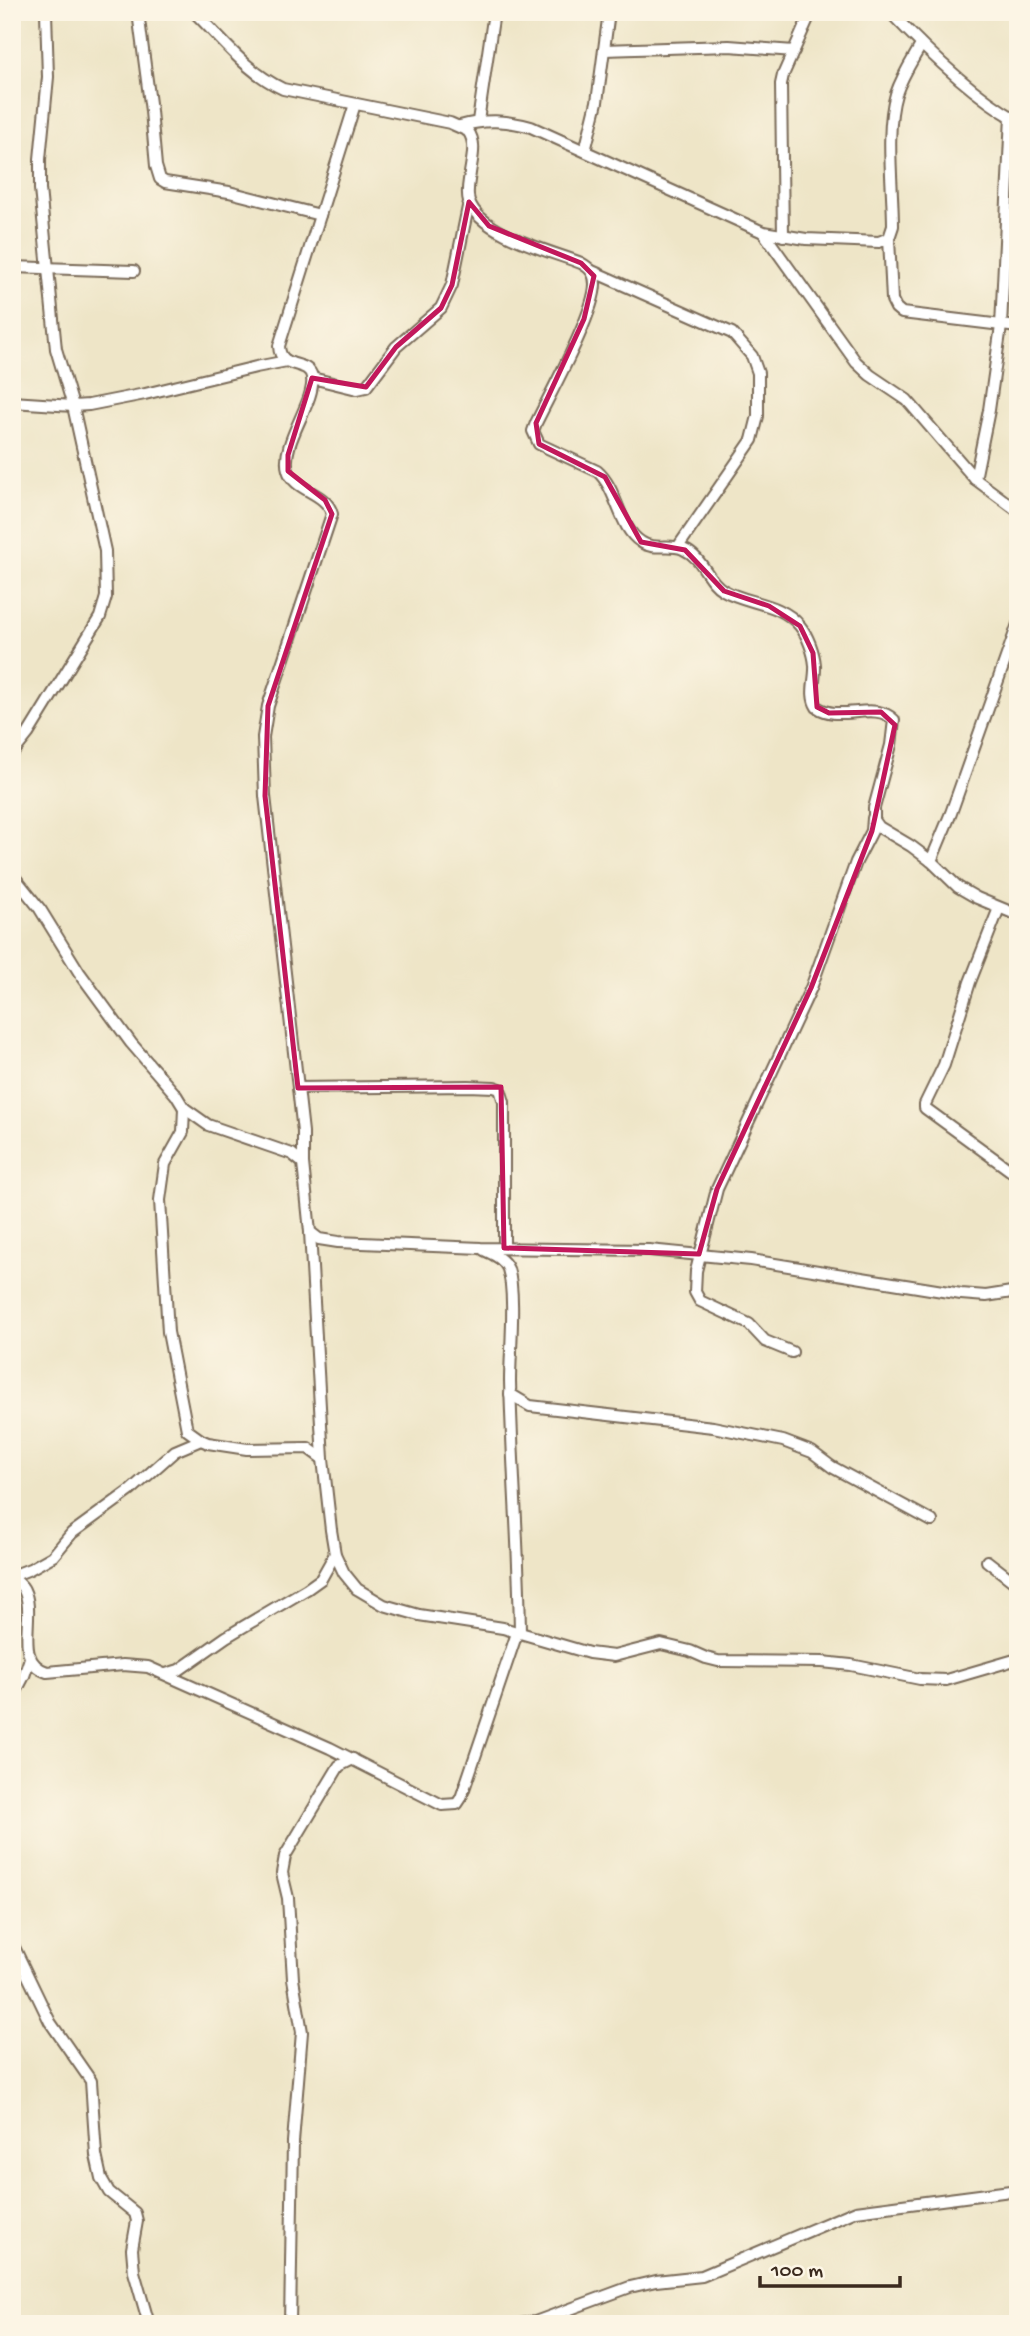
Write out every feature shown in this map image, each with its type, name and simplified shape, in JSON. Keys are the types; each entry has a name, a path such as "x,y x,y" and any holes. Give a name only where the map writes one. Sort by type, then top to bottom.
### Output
{"street":[{"path":"12,754 28,734 81,649 100,617 106,597 105,551 73,406 56,349 40,189 40,159 48,77 46,12"},
{"path":"138,12 156,166 160,178 165,183 229,192 320,215"},
{"path":"194,12 245,65 269,83 283,89 460,126 468,131 473,142 469,202 452,285 441,308 396,347 366,387 357,389 312,378"},
{"path":"478,121 494,12"},
{"path":"585,151 597,102 609,12"},
{"path":"783,236 781,84 811,12"},
{"path":"890,12 922,45 968,85 1014,118 1006,183 1005,274 1001,326 989,410 975,478"},
{"path":"922,45 906,70 895,97 891,134 891,300 895,308 902,313 1018,327"},
{"path":"604,50 729,46 794,51"},
{"path":"286,361 280,353 281,338 355,104"},
{"path":"460,126 478,121 515,122 763,232 865,242 879,242 889,238"},
{"path":"469,202 489,226 581,263 592,271 732,333 752,356 758,373 758,416 752,440 678,547"},
{"path":"763,232 856,362 907,400 975,478 1018,511"},
{"path":"12,267 134,271"},
{"path":"592,271 595,288 587,310 536,423 535,438 538,444 605,477 629,529 641,542 649,547 678,547 701,562 724,591 769,606 790,617 800,626 813,653 813,701 817,707 829,713 881,712 894,720 891,746 873,815 872,831 856,862 811,988 717,1189 699,1254 696,1297 749,1324 765,1341 792,1352"},
{"path":"12,402 73,406 145,394 286,361 310,371 310,389 288,455 288,471 295,482 325,500 332,514 268,706 263,737 265,796 303,1132 323,1459 335,1554 357,1589 384,1605 419,1615 503,1628 589,1653 614,1656 661,1644 682,1648 718,1661 822,1662 920,1679 946,1680 1018,1659"},
{"path":"931,862 1018,624"},
{"path":"873,815 879,827 911,846 958,887 1018,915"},
{"path":"12,874 40,909 79,972 131,1043 184,1108 208,1125 292,1154 303,1163"},
{"path":"999,908 970,982 944,1065 925,1108 1018,1176"},
{"path":"30,1658 38,1669 47,1672 123,1665 148,1667 353,1759 430,1800 442,1805 457,1804 461,1798 518,1633 519,1543 510,1394 511,1293 507,1266 510,1248 504,1102 500,1089 494,1087 298,1088"},
{"path":"175,1451 187,1430 168,1332 160,1200 165,1164 183,1132 184,1108"},
{"path":"310,1232 319,1239 338,1242 481,1248 649,1250 699,1254 961,1294 986,1296 1018,1291"},
{"path":"481,1248 500,1258 507,1266"},
{"path":"510,1394 523,1403 564,1411 713,1427 783,1441 812,1452 832,1467 932,1521"},
{"path":"511,1415 523,1403"},
{"path":"187,1430 201,1440 247,1450 308,1448 323,1459"},
{"path":"12,1699 30,1658 27,1602 24,1590 12,1576 53,1556 72,1533 131,1490 175,1451 201,1440"},
{"path":"321,1579 335,1554"},
{"path":"988,1561 1018,1585"},
{"path":"166,1674 179,1670 321,1579 335,1576 349,1579"},
{"path":"290,2324 293,2142 302,2032 293,1979 288,1898 282,1865 339,1766 353,1759"},
{"path":"12,1894 12,1912"},
{"path":"12,1943 16,1961 50,2022 91,2081 96,2155 101,2178 110,2192 135,2213 137,2221 132,2249 134,2272 149,2324"},
{"path":"520,2324 535,2322 630,2287 702,2276 856,2211 1018,2190"}],"highlighted area":[{"path":"469,202 489,226 581,263 594,276 584,319 536,423 539,444 605,477 641,542 685,550 724,591 769,606 800,626 813,653 817,707 829,713 881,712 895,725 872,831 811,988 717,1189 699,1254 504,1248 501,1087 298,1088 265,796 268,706 332,514 325,500 288,471 288,455 312,378 366,387 396,347 441,308 452,285"}]}
